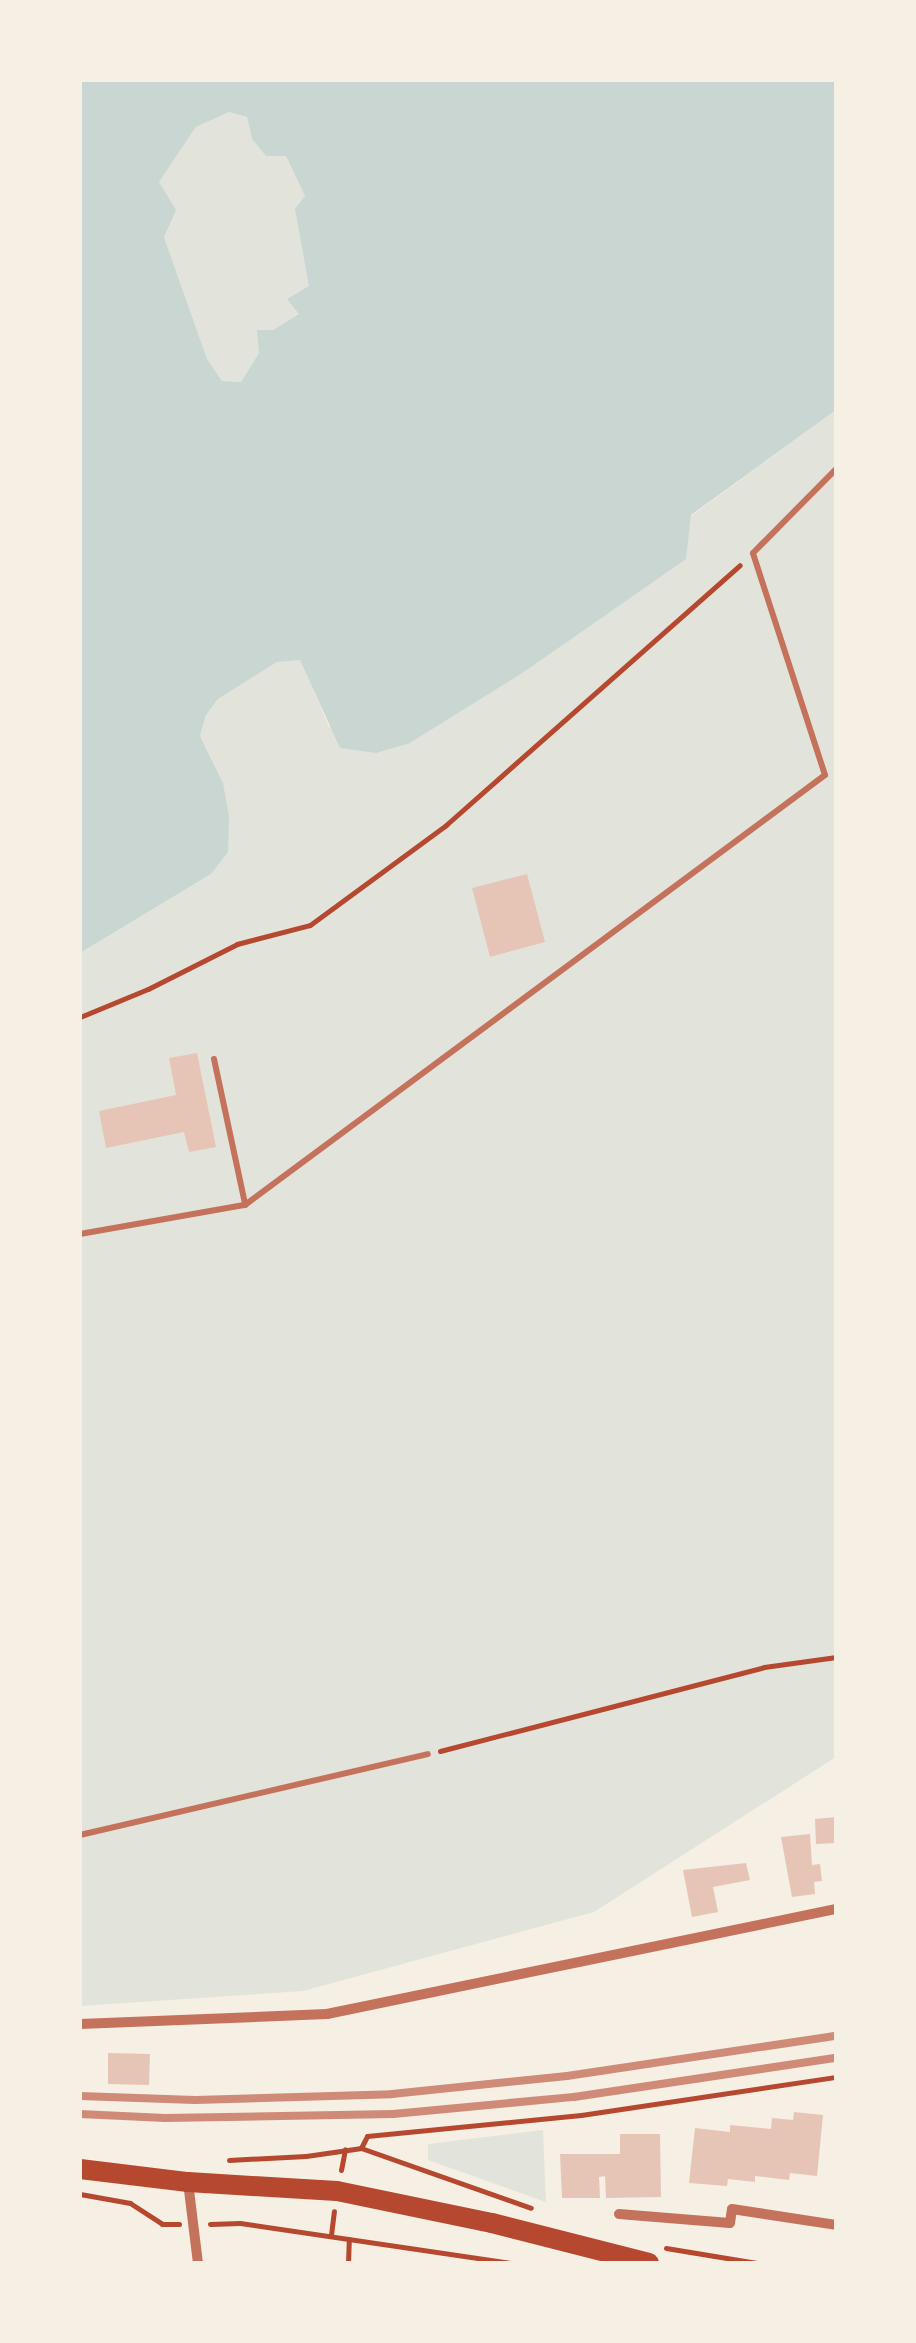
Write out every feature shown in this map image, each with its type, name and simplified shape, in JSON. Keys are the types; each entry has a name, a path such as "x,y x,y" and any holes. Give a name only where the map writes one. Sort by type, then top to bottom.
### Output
{"main road":[{"path":"80,2168 188,2182 350,2194 492,2222 648,2263"}],"street":[{"path":"80,2024 327,2014 836,1909"},
{"path":"188,2182 198,2263"},
{"path":"618,2214 730,2223 732,2209 836,2224"}],"lane":[{"path":"80,1234 245,1205 825,775 753,553 836,470"},
{"path":"214,1059 245,1205"},
{"path":"80,1835 428,1754"}],"path":[{"path":"80,1018 148,990 238,944 310,925 446,825 753,553"},
{"path":"428,1754 764,1668 836,1657"},
{"path":"361,2148 368,2136 375,2134 598,2113 836,2076"},
{"path":"80,2194 139,2206 162,2224 240,2223 510,2263"},
{"path":"348,2239 348,2263"}],"shaded area":[{"path":"80,80 836,80 836,410 691,515 686,559 524,672 410,743 376,753 340,748 300,660 277,662 218,699 206,715 200,736 223,783 229,816 228,852 211,874 80,953","holes":["229,112 247,117 252,139 266,156 286,156 305,196 295,209 309,286 287,299 299,314 273,330 257,330 259,353 241,382 222,381 207,359 164,237 176,210 159,182 196,127"]},
{"path":"229,112 247,117 252,139 286,156 305,196 309,286 300,314 273,330 241,382 222,381 207,359 164,237 159,182 196,127"},
{"path":"836,410 836,1757 594,1912 303,1991 80,2006 80,953 211,874 223,783 200,736 206,715 218,699 277,662 301,660 329,727 410,743 524,672 685,559 691,516"},
{"path":"543,2130 546,2202 428,2160 428,2144"}],"building":[{"path":"527,874 545,942 490,957 472,888"},
{"path":"197,1053 216,1147 189,1152 184,1132 106,1148 99,1111 176,1095 169,1058"},
{"path":"836,1817 836,1843 816,1844 815,1819"},
{"path":"810,1834 812,1865 820,1864 822,1881 814,1882 815,1894 792,1897 781,1837"},
{"path":"746,1863 750,1880 713,1887 718,1912 692,1917 683,1870"},
{"path":"108,2053 150,2054 149,2085 108,2084"},
{"path":"794,2112 823,2115 817,2176 790,2173 789,2180 755,2176 755,2182 728,2179 727,2186 689,2183 695,2128 730,2132 730,2125 771,2129 772,2118 793,2120"},
{"path":"620,2134 660,2134 661,2197 606,2198 605,2176 599,2177 600,2198 562,2198 560,2154 620,2154"}],"railway":[{"path":"80,2096 195,2100 392,2094 567,2076 836,2036"},
{"path":"80,2114 165,2118 393,2114 574,2097 836,2058"}]}
